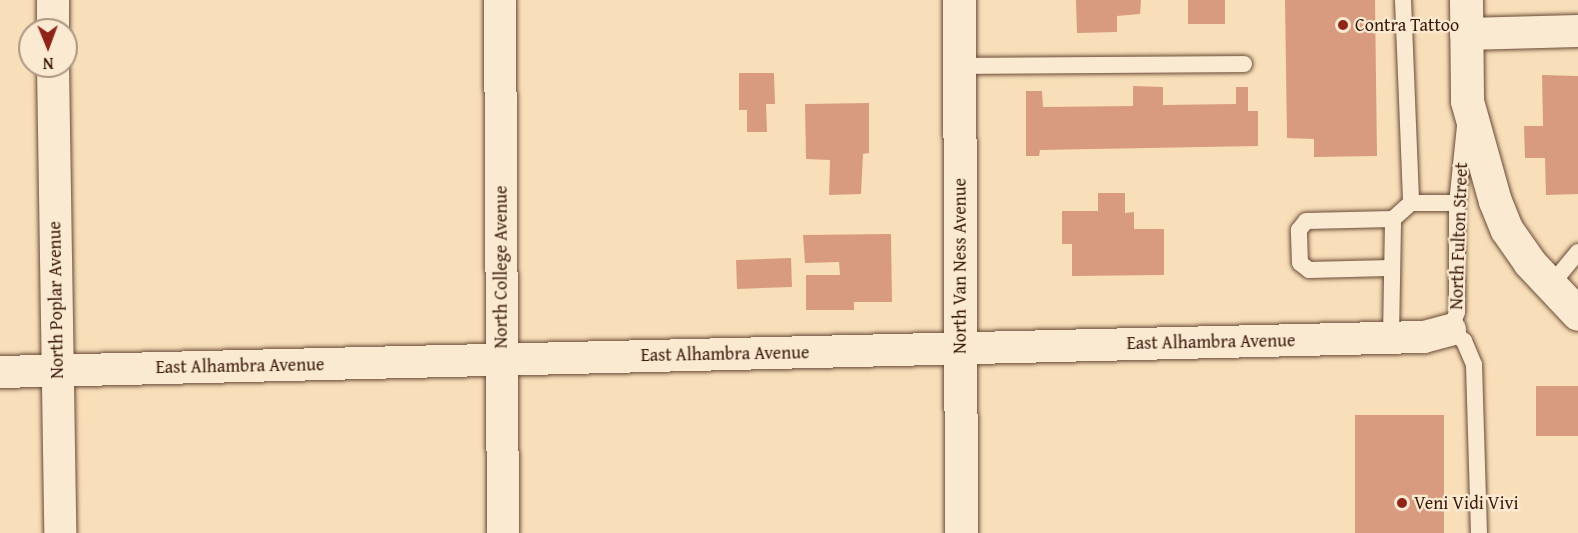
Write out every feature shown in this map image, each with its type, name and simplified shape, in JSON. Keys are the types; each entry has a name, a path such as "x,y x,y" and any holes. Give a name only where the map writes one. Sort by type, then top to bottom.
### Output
{"main road":[{"name":"North Van Ness Avenue","path":"959,0 961,533"},
{"name":"North Fulton Street","path":"1466,0 1467,101"},
{"path":"1467,101 1485,171 1507,230 1529,262 1578,314"}],"street":[{"path":"53,0 53,18"},
{"name":"North College Avenue","path":"500,0 503,533"},
{"path":"1466,34 1578,31"},
{"name":"North Poplar Avenue","path":"54,78 60,533"},
{"name":"East Alhambra Avenue","path":"0,372 1424,337 1450,330"}],"lane":[{"path":"1404,0 1411,203"},
{"path":"959,66 1244,64"},
{"name":"North Fulton Street","path":"1467,101 1457,202 1457,312 1450,330 1464,341 1474,365 1479,533"},
{"path":"1390,268 1309,270 1300,263 1299,230 1306,221 1393,219 1411,203 1457,202"},
{"path":"1391,337 1390,268 1393,219"},
{"path":"1550,286 1578,252"}],"building":[{"path":"1076,0 1141,0 1140,14 1117,16 1117,32 1077,33"},
{"path":"1188,0 1225,0 1225,24 1188,24"},
{"path":"1285,0 1375,0 1377,156 1314,157 1314,139 1287,138"},
{"path":"739,73 774,73 775,104 766,104 767,132 747,132 747,110 739,110"},
{"path":"1542,75 1578,76 1578,194 1546,195 1545,158 1525,158 1524,126 1543,126"},
{"path":"1133,86 1163,87 1163,105 1236,104 1236,87 1248,87 1248,111 1258,111 1258,146 1040,150 1039,156 1026,156 1026,91 1042,91 1043,107 1133,106"},
{"path":"869,103 869,153 863,154 861,194 829,195 830,160 806,159 805,104"},
{"path":"1098,193 1125,193 1125,213 1134,212 1134,229 1164,229 1164,275 1072,276 1072,244 1062,244 1062,211 1098,211"},
{"path":"891,234 892,302 854,302 854,310 806,310 806,275 840,275 839,262 805,263 803,235"},
{"path":"791,258 792,287 737,289 736,260"},
{"path":"1536,386 1578,386 1578,436 1536,436"},
{"path":"1355,415 1444,415 1444,533 1355,533"}],"place":[{"name":"Contra Tattoo","path":"1343,25"},
{"name":"Veni Vidi Vivi","path":"1402,503"}]}
